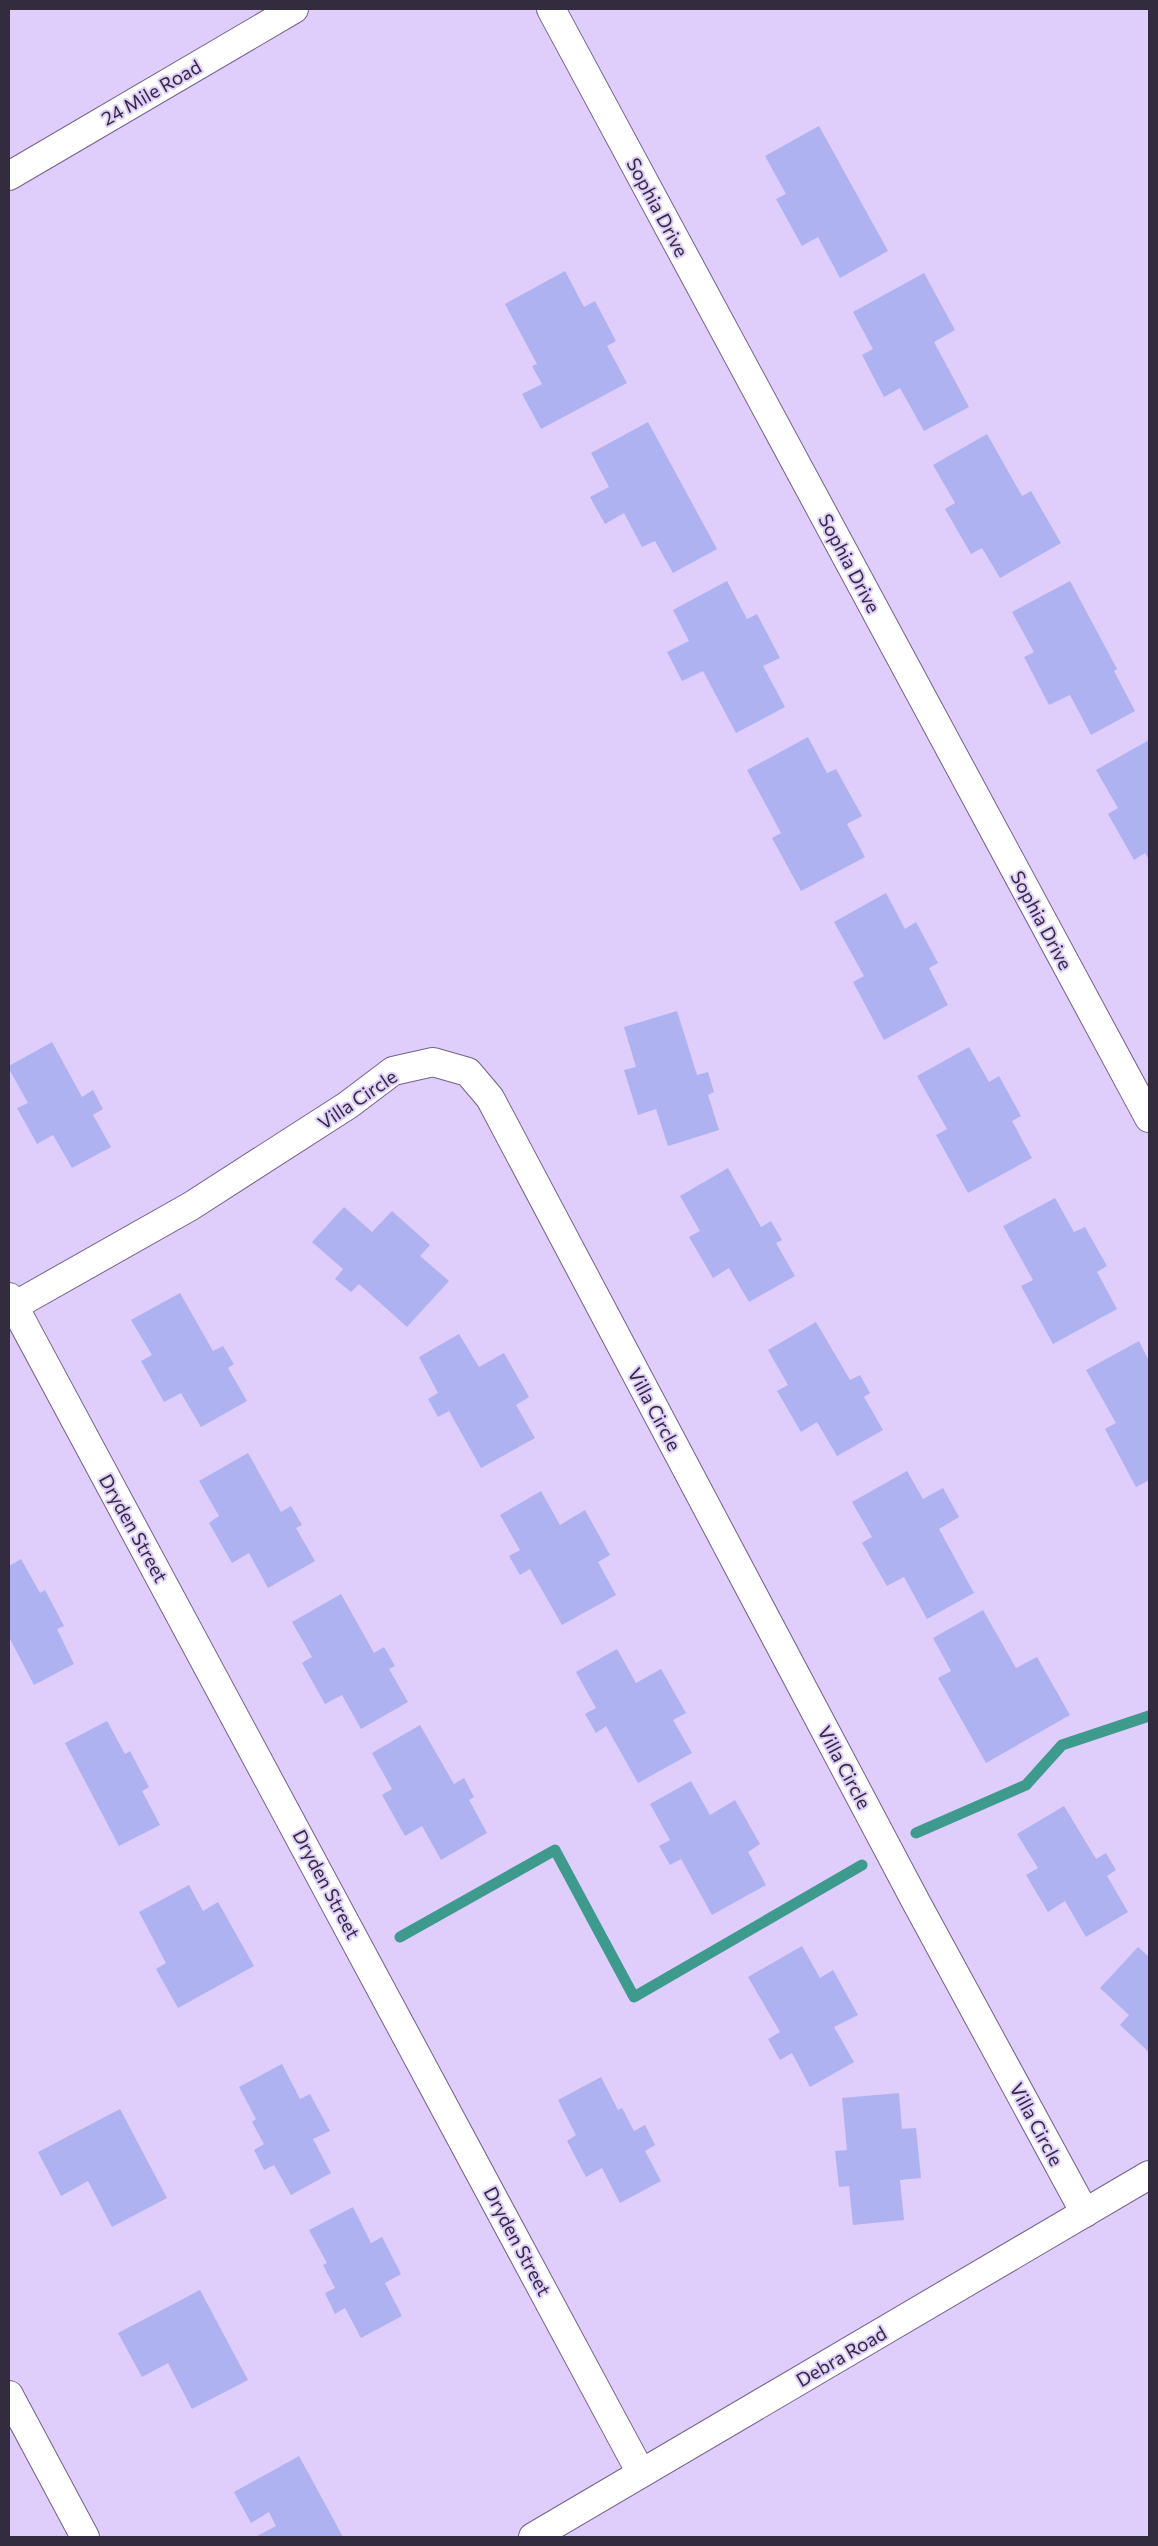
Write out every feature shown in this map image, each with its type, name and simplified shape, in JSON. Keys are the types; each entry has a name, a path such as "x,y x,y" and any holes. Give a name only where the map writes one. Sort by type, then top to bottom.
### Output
{"street":[{"name":"24 Mile Road","path":"9,176 294,9"},
{"name":"Sophia Drive","path":"551,9 1149,1118"},
{"name":"Villa Circle","path":"11,1302 191,1206 341,1110 393,1071 433,1062 468,1072 490,1098 916,1902 1085,2213"},
{"name":"Dryden Street","path":"11,1302 641,2473"},
{"name":"Debra Road","path":"533,2537 1149,2175"},
{"path":"9,2395 85,2537"}],"building":[{"path":"819,126 888,251 840,278 818,237 802,246 776,199 786,194 765,156"},
{"path":"565,271 584,307 595,301 616,341 607,346 627,383 541,429 522,394 542,384 532,366 537,364 505,304"},
{"path":"924,273 955,330 934,342 969,407 924,431 900,388 884,397 862,355 873,349 853,312"},
{"path":"648,422 717,549 673,573 655,541 642,547 624,513 605,524 590,497 609,487 591,453"},
{"path":"987,434 1022,496 1031,491 1061,543 1000,578 982,548 971,554 945,509 955,503 933,465"},
{"path":"727,581 747,619 757,614 780,658 763,666 785,707 736,733 703,671 682,681 667,652 689,641 673,610"},
{"path":"1070,581 1117,669 1114,671 1135,711 1091,735 1070,695 1049,705 1024,657 1034,652 1012,612"},
{"path":"808,737 827,773 836,769 862,816 847,824 865,857 801,891 772,838 781,833 747,770"},
{"path":"1149,740 1149,860 1145,853 1134,860 1108,814 1118,808 1096,770"},
{"path":"886,893 905,929 916,922 938,963 929,968 948,1005 884,1040 853,982 864,976 834,922"},
{"path":"677,1011 697,1075 708,1072 714,1092 708,1095 719,1130 668,1146 656,1109 638,1115 624,1070 636,1067 624,1027"},
{"path":"52,1042 82,1097 93,1090 103,1109 93,1115 111,1147 72,1168 53,1135 37,1144 17,1108 28,1103 9,1069 9,1066"},
{"path":"969,1047 989,1082 999,1076 1021,1116 1012,1121 1032,1158 968,1193 936,1135 947,1129 917,1076"},
{"path":"728,1168 761,1227 771,1221 782,1240 776,1243 795,1276 749,1302 729,1268 713,1278 689,1237 700,1231 680,1196"},
{"path":"1055,1198 1074,1232 1085,1227 1107,1266 1097,1272 1117,1309 1053,1344 1021,1286 1033,1280 1003,1226"},
{"path":"344,1207 372,1232 392,1211 430,1245 420,1256 449,1281 407,1327 359,1284 351,1292 335,1279 343,1269 312,1242"},
{"path":"180,1293 213,1351 223,1346 234,1364 228,1368 247,1401 201,1427 181,1393 164,1402 141,1361 152,1355 131,1320"},
{"path":"816,1322 850,1380 860,1375 870,1393 864,1397 883,1430 837,1456 817,1422 801,1432 777,1391 788,1385 768,1350"},
{"path":"459,1334 479,1367 504,1353 529,1397 516,1405 535,1438 481,1468 449,1411 438,1417 428,1399 438,1393 419,1357"},
{"path":"1139,1341 1149,1361 1149,1480 1136,1487 1105,1429 1116,1423 1086,1370"},
{"path":"248,1453 281,1512 291,1506 302,1525 296,1528 315,1561 268,1588 249,1553 232,1563 209,1523 219,1516 199,1481"},
{"path":"907,1471 923,1499 943,1488 959,1517 939,1529 974,1593 927,1619 904,1577 887,1586 862,1543 872,1537 852,1502"},
{"path":"541,1491 560,1525 585,1510 610,1555 598,1562 616,1595 562,1625 530,1569 520,1575 509,1556 520,1550 500,1515"},
{"path":"21,1559 40,1593 45,1590 64,1626 57,1629 74,1664 34,1685 9,1637 9,1566"},
{"path":"341,1594 374,1653 384,1647 395,1666 389,1669 408,1702 361,1729 342,1695 325,1704 302,1663 312,1657 292,1622"},
{"path":"983,1610 1016,1668 1037,1657 1070,1715 986,1763 938,1678 951,1671 933,1638"},
{"path":"617,1649 636,1683 661,1669 686,1713 673,1720 692,1753 638,1783 606,1726 596,1733 585,1714 596,1708 576,1672"},
{"path":"107,1721 125,1754 130,1751 149,1787 142,1791 160,1825 119,1846 65,1743"},
{"path":"420,1725 454,1784 464,1778 474,1797 469,1800 487,1833 441,1860 422,1826 405,1836 382,1795 392,1789 372,1753"},
{"path":"691,1781 710,1815 735,1800 760,1844 748,1852 766,1885 712,1915 681,1859 670,1865 659,1846 670,1840 650,1804"},
{"path":"1064,1806 1096,1859 1106,1853 1116,1870 1107,1876 1128,1912 1086,1937 1065,1901 1048,1912 1026,1875 1038,1868 1017,1834"},
{"path":"189,1885 203,1911 218,1902 254,1966 178,2008 156,1969 166,1963 139,1912"},
{"path":"802,1946 820,1978 833,1970 858,2015 834,2027 854,2062 810,2087 792,2053 780,2060 768,2039 780,2032 748,1977"},
{"path":"1138,1947 1149,1957 1149,2052 1120,2025 1129,2015 1100,1988"},
{"path":"282,2064 300,2099 310,2094 330,2131 313,2139 331,2173 291,2195 274,2165 264,2170 254,2150 264,2144 252,2122 256,2119 239,2087"},
{"path":"601,2077 618,2110 622,2108 634,2131 645,2125 655,2145 645,2151 661,2181 620,2203 602,2168 586,2177 567,2141 576,2135 558,2100"},
{"path":"899,2093 902,2129 916,2128 921,2178 900,2180 904,2220 853,2225 849,2186 839,2187 835,2151 847,2150 842,2098"},
{"path":"120,2109 167,2198 112,2227 88,2181 61,2196 38,2152"},
{"path":"353,2207 371,2243 382,2237 401,2274 385,2283 402,2316 361,2338 345,2308 335,2314 325,2293 335,2288 323,2265 327,2263 309,2230"},
{"path":"200,2290 248,2380 192,2409 168,2363 142,2377 118,2333"},
{"path":"299,2456 343,2537 255,2537 276,2526 269,2512 251,2523 234,2492"}],"waterway":[{"path":"916,1833 1026,1785 1062,1745 1149,1716"},
{"path":"400,1937 555,1850 634,1997 862,1865"}]}
